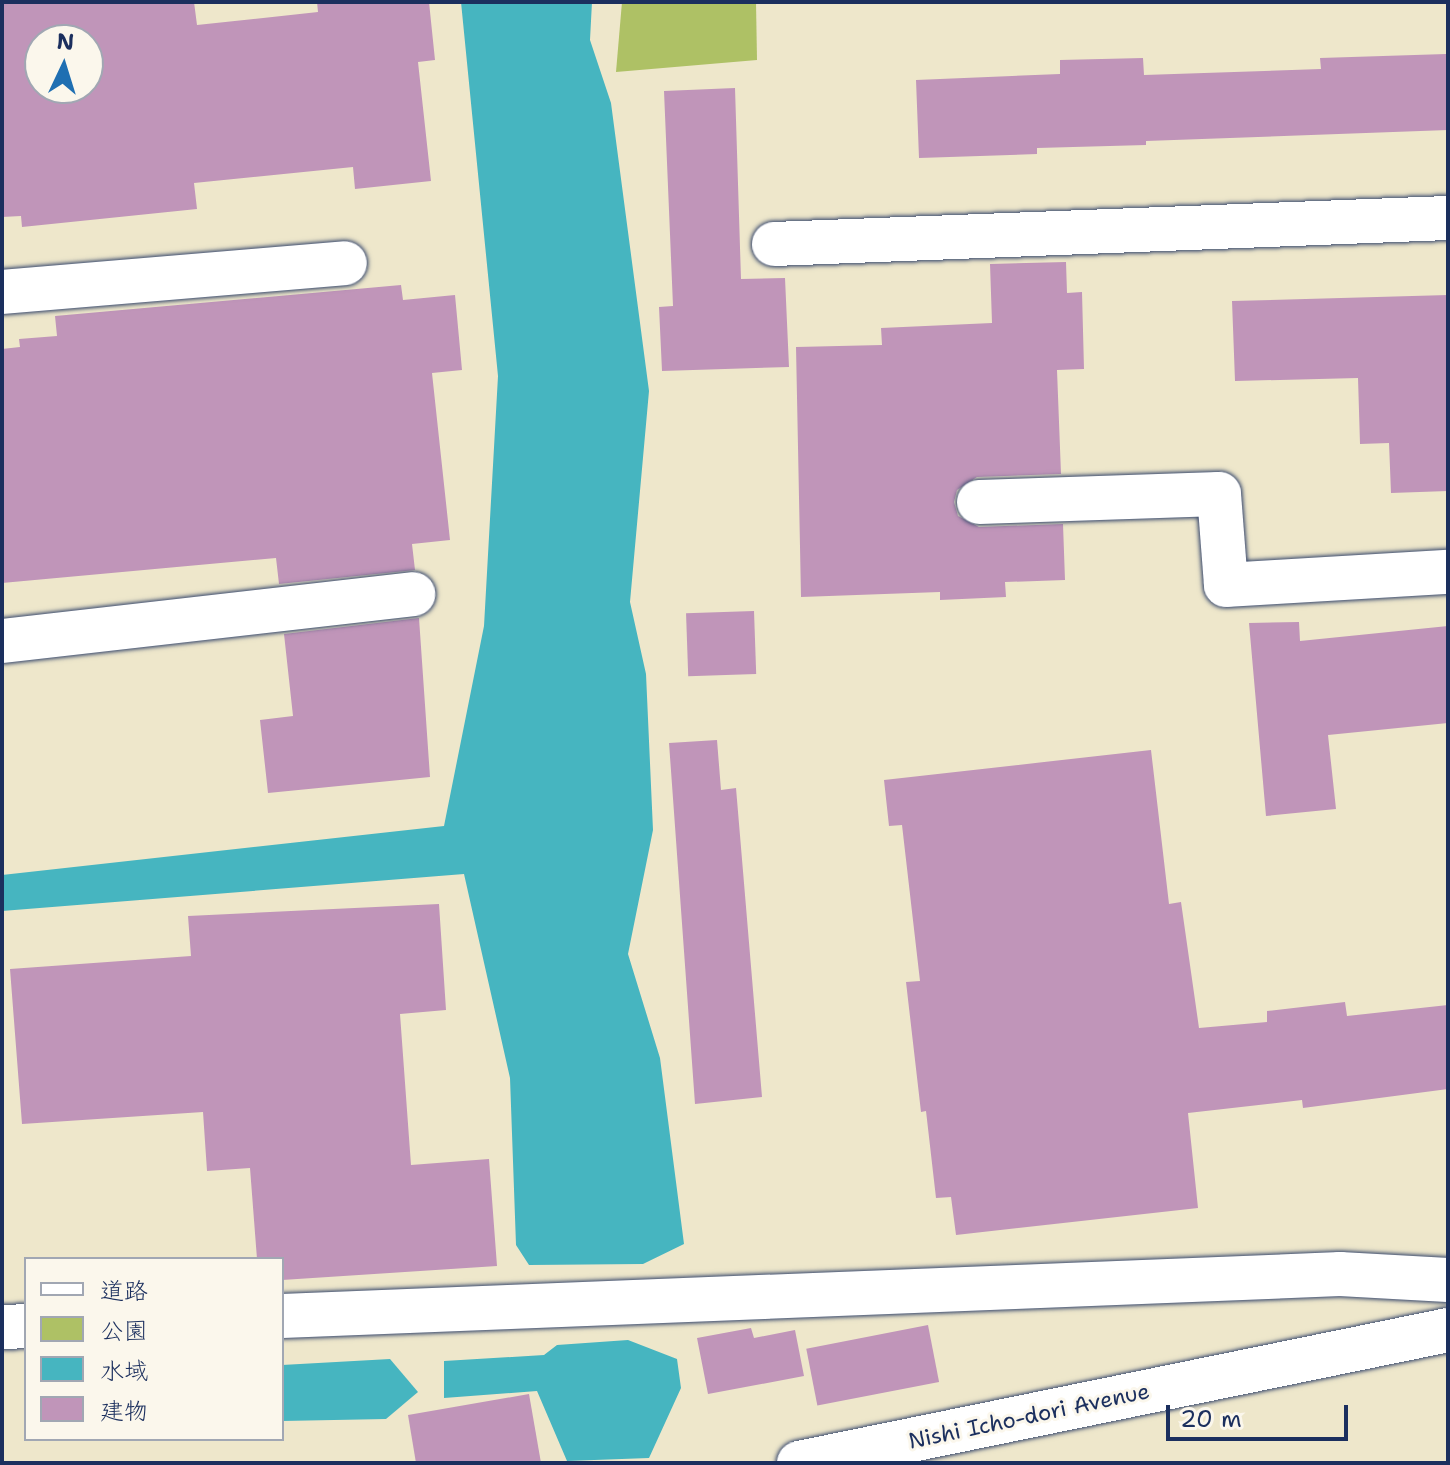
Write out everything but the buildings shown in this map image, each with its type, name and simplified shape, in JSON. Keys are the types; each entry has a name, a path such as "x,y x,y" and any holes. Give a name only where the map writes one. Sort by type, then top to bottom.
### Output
{"main road":[{"path":"774,244 1448,218"},
{"path":"2,292 345,263"},
{"path":"979,502 1219,494 1226,585 1448,572"},
{"path":"2,641 413,594"},
{"path":"284,1316 1340,1274 1448,1280"},
{"path":"2,1327 24,1326"},
{"name":"Nishi Icho-dori Avenue","path":"799,1463 1448,1330"}],"green space":[{"path":"622,2 756,2 757,60 616,72"}],"water":[{"path":"461,2 592,2 590,40 611,103 649,391 630,602 646,674 653,830 628,954 660,1058 684,1244 643,1264 529,1265 516,1245 510,1078 464,874 2,911 2,875 444,826 484,626 498,376"},
{"path":"628,1340 677,1359 681,1388 649,1458 567,1461 537,1391 444,1398 444,1361 544,1355 557,1345"},
{"path":"390,1359 418,1392 386,1419 284,1421 284,1365"}]}
